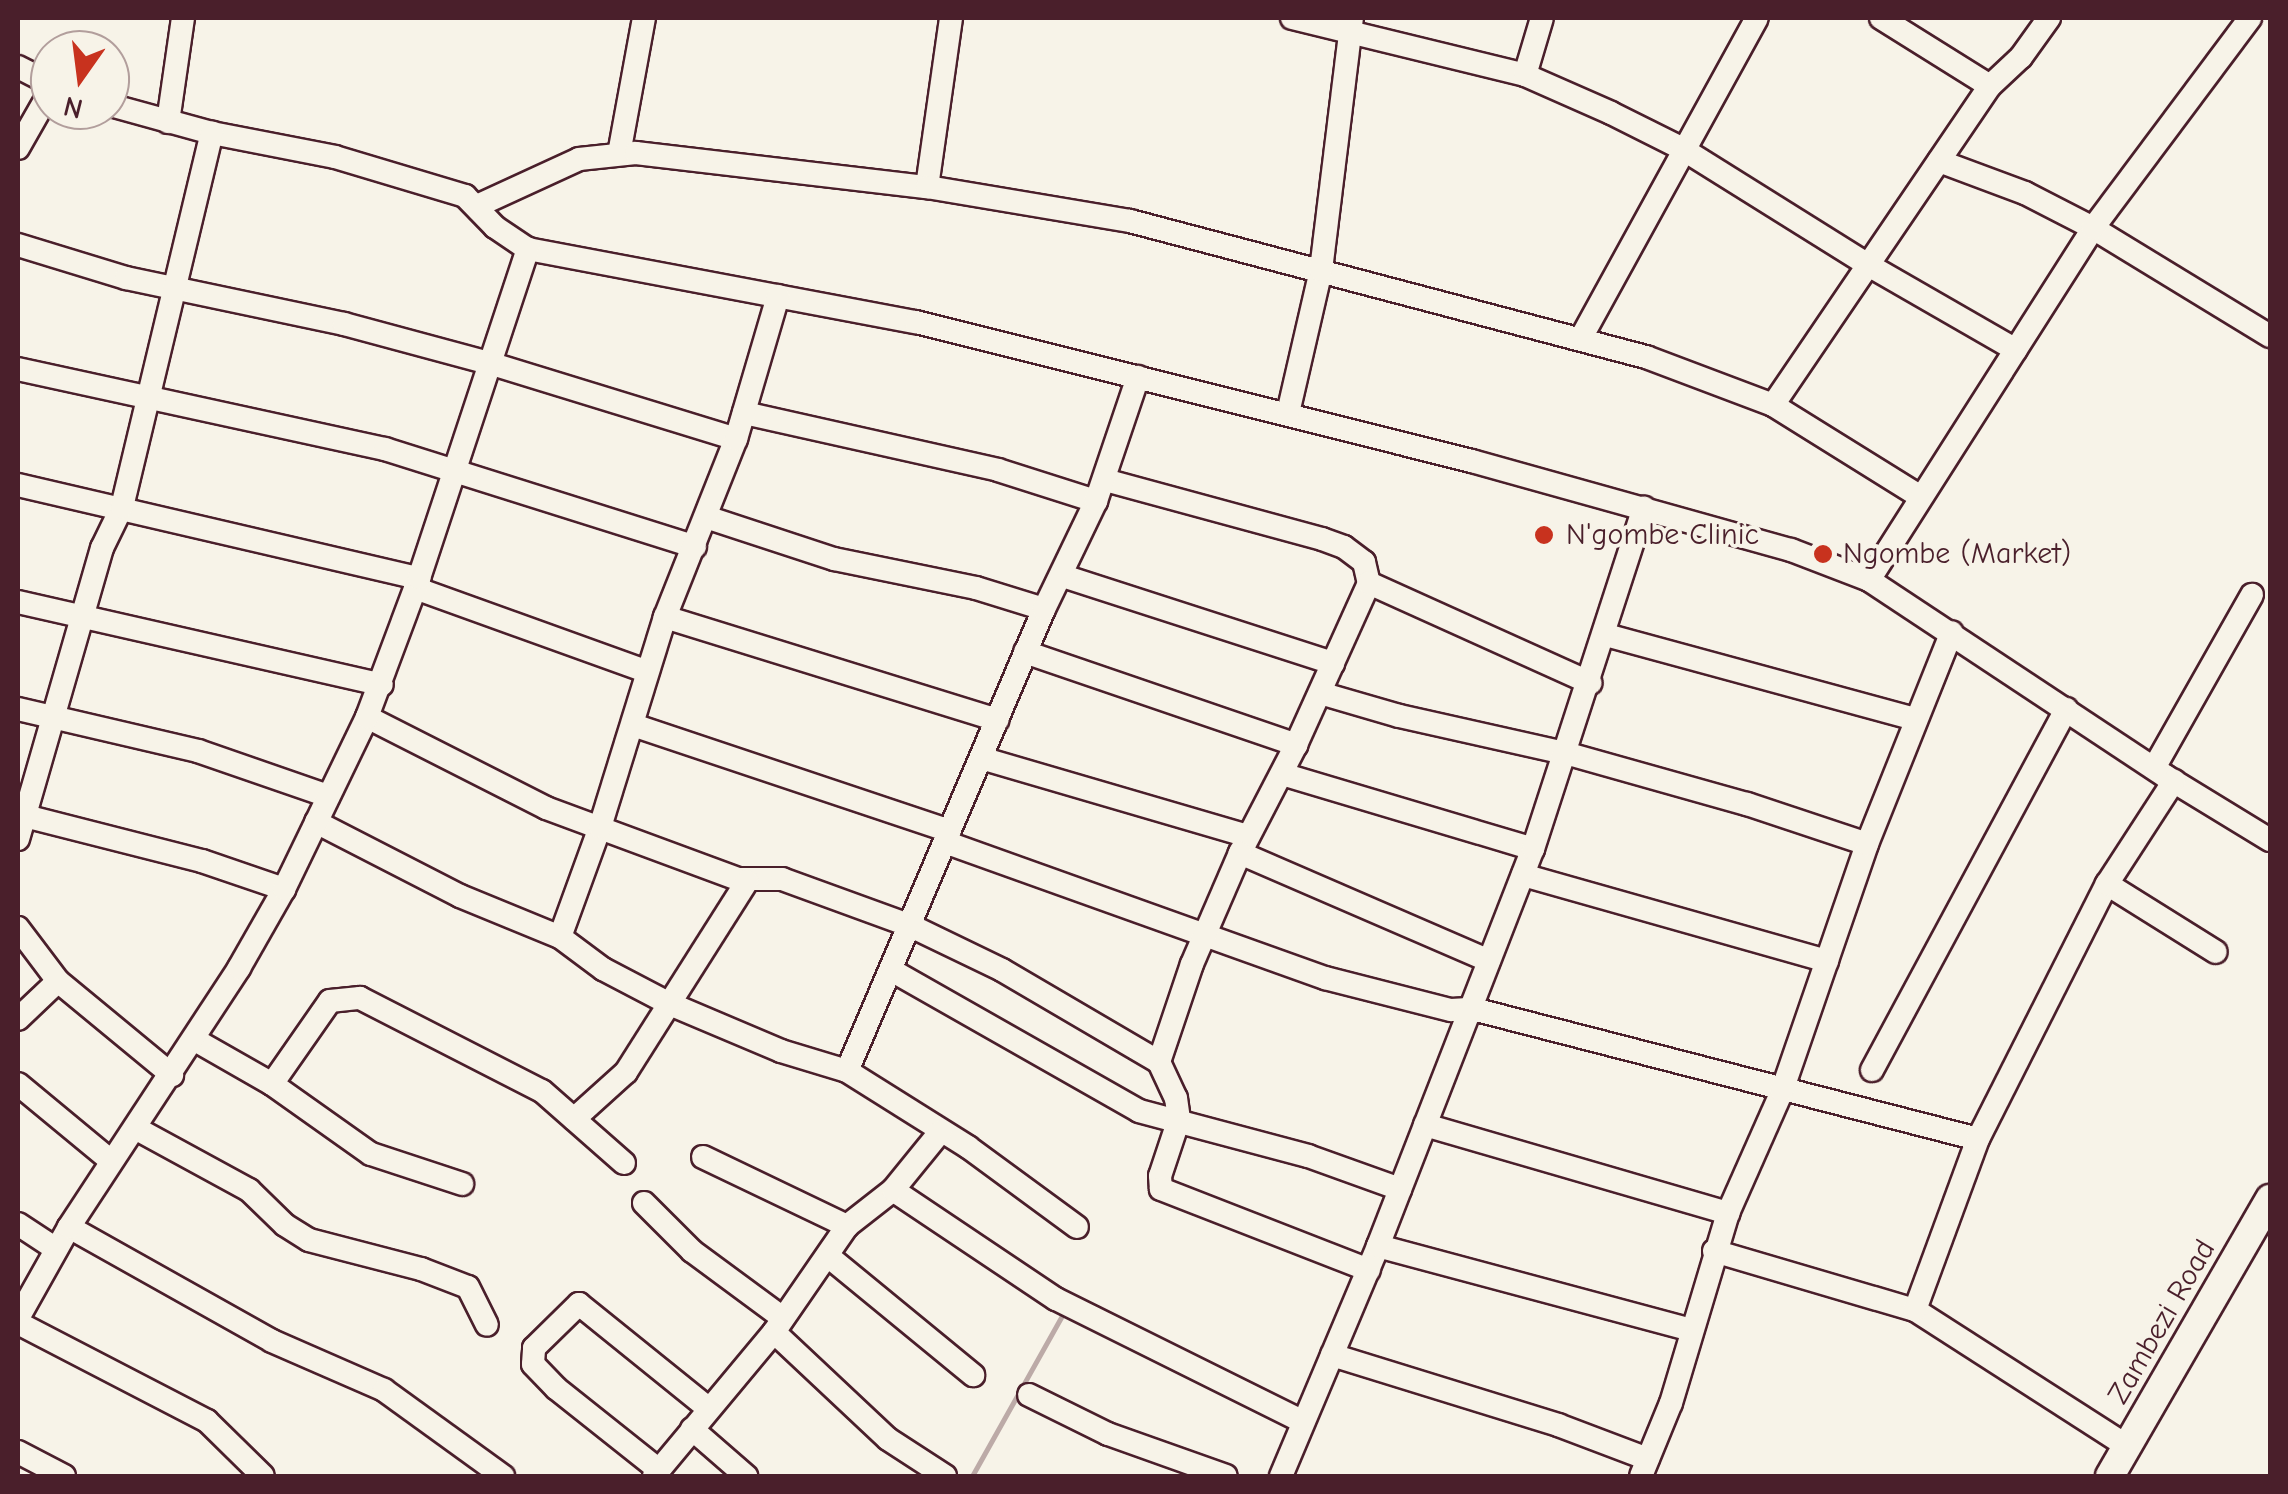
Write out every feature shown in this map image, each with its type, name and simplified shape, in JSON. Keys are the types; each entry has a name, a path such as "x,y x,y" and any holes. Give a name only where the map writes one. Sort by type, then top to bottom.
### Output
{"main road":[{"name":"Zambezi Road","path":"2110,1476 2270,1200"}],"street":[{"path":"168,122 182,18"},
{"path":"618,154 644,18"},
{"path":"926,187 951,18"},
{"path":"1292,18 1351,26 1525,75 1682,148 1870,266 2016,350"},
{"path":"1525,75 1542,18"},
{"path":"1580,338 1756,18"},
{"path":"1773,405 1990,86 2021,58 2049,18"},
{"path":"1869,580 2093,228 2250,18"},
{"path":"1888,19 1990,86"},
{"path":"1288,413 1321,270 1351,26"},
{"path":"130,111 212,133 335,157 465,196 495,227 528,249 916,322 1288,413 1791,550 1869,580 2270,840"},
{"path":"212,133 122,506 102,548 86,614 20,831 202,861 284,889"},
{"path":"478,206 564,165 618,154 926,187 1130,221 1646,357 1773,405 1919,496"},
{"path":"1939,161 2025,193 2093,228 2270,336"},
{"path":"18,246 86,268 344,324 736,439"},
{"path":"263,1476 246,1454 207,1421 18,1321 26,1285 56,1249 195,1040 284,889 367,717 382,685 528,249"},
{"path":"560,937 633,725 646,671 736,439 778,296"},
{"path":"18,369 385,449 695,547"},
{"path":"847,1071 1025,652 1100,491 1138,377"},
{"path":"744,413 1344,547 1364,562 1369,583 1204,936 1159,1062"},
{"path":"18,485 122,506 417,583 646,671"},
{"path":"1281,1476 1378,1246 1534,849 1644,508"},
{"path":"706,518 834,559 976,588 1044,609"},
{"path":"1063,576 1333,663"},
{"path":"1369,583 1590,682"},
{"path":"1915,1310 1978,1139 2252,595"},
{"path":"18,602 86,614 382,685"},
{"path":"665,618 996,720"},
{"path":"1332,1354 1558,1425 1644,1468 1671,1404 1728,1213 1782,1090 1867,844 1952,632"},
{"path":"1606,635 1916,718"},
{"path":"1025,652 1296,745"},
{"path":"1320,693 1399,716 1565,753 1746,804 1867,844"},
{"path":"18,709 198,751 328,796"},
{"path":"1872,1070 2066,709"},
{"path":"367,717 504,790 748,881 770,876 782,878 911,926 1002,970 1159,1062 1176,1098 1180,1119 1160,1176 1162,1189 1368,1270"},
{"path":"633,725 948,836 1204,936 1326,978 1451,1010 1473,1010 1978,1139"},
{"path":"981,758 1244,845 1489,960"},
{"path":"1282,774 1534,849"},
{"path":"316,822 460,896 560,937 603,969 670,1004 781,1051 847,1071 1078,1227"},
{"path":"1523,875 1827,961"},
{"path":"574,1119 626,1072 748,881"},
{"path":"2107,884 2216,952"},
{"path":"18,928 58,982 172,1074"},
{"path":"891,970 1138,1111 1180,1119 1400,1189"},
{"path":"18,1019 58,982"},
{"path":"272,1084 330,1001 360,998 542,1091 624,1164"},
{"path":"195,1040 272,1084 371,1154 462,1184"},
{"path":"18,1084 111,1161"},
{"path":"1426,1124 1728,1213"},
{"path":"137,1129 249,1190 284,1225 309,1240 421,1269 468,1288 487,1325"},
{"path":"709,1409 579,1304 534,1348 533,1364 556,1388 656,1473 692,1430 778,1325 847,1226 892,1190 941,1131"},
{"path":"704,1157 847,1226"},
{"path":"892,1190 1056,1299 1302,1421"},
{"path":"644,1202 778,1325 888,1438 945,1476"},
{"path":"18,1224 56,1249"},
{"path":"69,1228 272,1341 384,1390 503,1476"},
{"path":"1378,1246 1692,1330"},
{"path":"1714,1251 1915,1310 2128,1446"},
{"path":"828,1256 973,1375"},
{"path":"1029,1395 1108,1434 1226,1476"},
{"path":"692,1430 746,1476"},
{"path":"18,1452 64,1476"}],"waterway":[{"path":"972,1476 1064,1312"}],"place":[{"name":"N'gombe Clinic","path":"1544,535"},
{"name":"Ngombe (Market)","path":"1823,554"}]}
